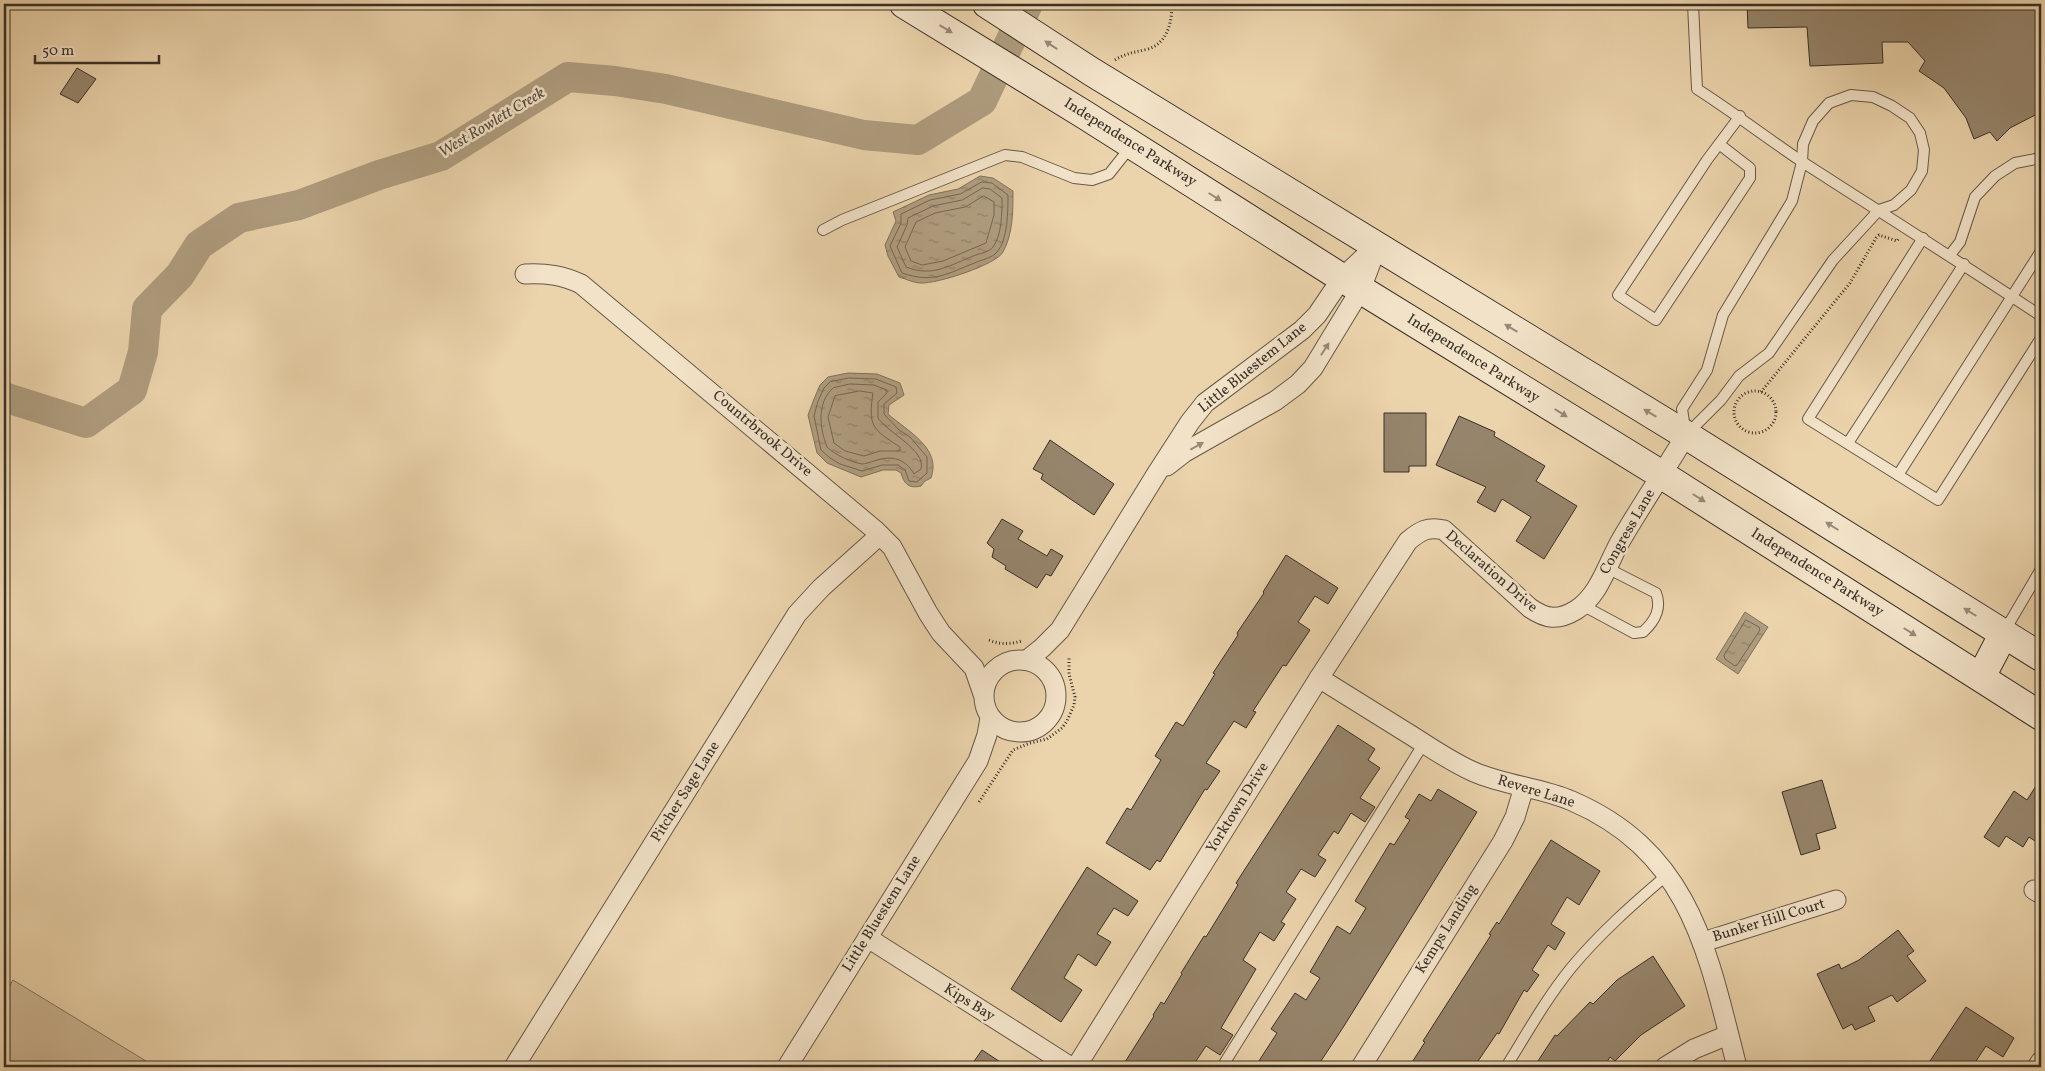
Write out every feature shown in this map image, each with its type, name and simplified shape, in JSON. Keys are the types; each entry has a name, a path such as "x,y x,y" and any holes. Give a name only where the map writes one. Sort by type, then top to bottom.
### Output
{"main road":[{"name":"Independence Parkway","path":"904,4 1085,114 1351,284 1662,475 2041,716"},
{"path":"987,4 1102,67 1377,246 1686,435 2041,657"},
{"path":"1981,677 2004,633"}],"street":[{"name":"Little Bluestem Lane","path":"1157,473 1185,452 1275,401 1298,384 1314,368 1351,284 1377,246"},
{"name":"Countrbrook Drive","path":"525,274 548,273 565,277 581,284 852,508 892,547 928,613 942,633 974,668 983,694"},
{"name":"Little Bluestem Lane","path":"1027,660 1060,630 1157,473 1190,422 1205,403 1302,330 1351,284"},
{"name":"Congress Lane","path":"1558,618 1582,605 1596,589 1620,542 1686,435"},
{"name":"Declaration Drive","path":"1401,549 1418,532 1434,528 1444,530 1530,608 1539,614 1558,618"},
{"name":"Pitcher Sage Lane","path":"514,1067 797,614 820,588 880,535"},
{"name":"Yorktown Drive","path":"1076,1067 1401,549"},
{"name":"Little Bluestem Lane","path":"1053,681 1054,650 1060,630"},
{"name":"Countrbrook Drive","path":"957,649 983,659 1002,663"},
{"path":"1014,659 1027,660 1038,664 1047,671 1053,681 1056,692 1055,704 1043,724 1033,730 1022,732 1010,731 999,726 990,718 984,706 983,694 986,682 992,671 1002,663 1014,659"},
{"name":"Revere Lane","path":"1319,678 1424,743 1476,772 1502,782 1570,800 1607,819 1640,844 1667,875 1686,904 1702,942 1737,1067"},
{"name":"Little Bluestem Lane","path":"787,1067 978,761 987,736 990,718"},
{"name":"Little Bluestem Lane","path":"978,761 1006,735 1022,732"},
{"name":"Kemps Landing","path":"1361,1067 1506,836 1515,817 1524,787"},
{"name":"Bunker Hill Court","path":"1702,942 1836,900"},
{"name":"Kips Bay","path":"868,938 1071,1067"},
{"path":"1666,1067 1694,1049 1728,1035"},
{"path":"2037,1067 2041,1061"}],"lane":[{"path":"1693,4 1697,89 1740,116 1802,162 1924,238 2041,316"},
{"path":"1851,95 1873,97 1892,106 1910,118 1920,133 1924,150 1922,171 1911,190 1894,205 1879,210 1833,260 1769,353 1739,376 1720,400 1686,435 1682,409 1707,370 1722,315 1792,201 1802,162 1803,144 1813,121 1829,103 1851,95"},
{"path":"1718,144 1750,168 1750,178 1656,320 1618,295 1706,160 1718,144 1740,116"},
{"path":"823,230 842,220 1005,155 1022,157 1074,178 1092,180 1109,174 1132,144"},
{"path":"1950,255 1960,242 1975,198 1995,176 2015,163 2041,158"},
{"path":"1924,238 1808,419 1938,500 2041,338"},
{"path":"1898,475 2041,251"},
{"path":"1848,443 1964,264"},
{"path":"1582,605 1634,632 1643,632 1653,622 1659,601 1656,593 1607,568"},
{"path":"2004,633 2041,569"},
{"path":"1222,1067 1424,743"},
{"path":"1506,1067 1543,1006 1570,969 1597,938 1667,875"}],"path":[{"path":"1102,67 1126,54 1150,48 1161,41 1172,22 1172,4"},
{"path":"1761,392 1850,283 1879,234 1897,241 1906,227"},
{"path":"1749,392 1761,392 1772,399 1776,406 1777,414 1771,427 1760,434 1752,434 1740,428 1736,422 1734,408 1742,395 1749,392"},
{"path":"989,640 995,643 1010,644 1027,638"},
{"path":"979,802 1014,750 1030,743 1047,739 1068,721 1075,697 1068,674 1069,656"}],"shaded area":[{"path":"13,980 146,1061 142,1067 4,1067 4,995"}],"water":[{"path":"980,176 993,178 1013,191 1011,230 1003,252 998,257 978,268 939,280 918,283 899,277 888,256 885,245 896,221 893,212 929,195 958,189"},
{"path":"848,373 877,374 900,383 904,395 889,405 888,414 921,441 932,458 931,478 921,486 913,487 908,485 901,473 896,470 883,470 861,477 827,463 817,453 808,415 814,399 820,385 828,377"},
{"path":"1745,612 1768,627 1738,674 1716,659"}],"building":[{"path":"1747,4 2041,4 2041,112 2010,128 1997,141 1990,132 1974,139 1966,118 1944,88 1919,71 1925,61 1908,42 1882,42 1883,63 1810,66 1807,27 1748,28"},
{"path":"77,68 96,79 78,103 60,94"},
{"path":"1384,413 1426,413 1426,466 1409,466 1409,472 1384,472"},
{"path":"1459,416 1495,432 1494,436 1545,466 1536,481 1577,506 1544,559 1516,541 1531,517 1502,499 1495,512 1477,502 1486,487 1436,465"},
{"path":"1050,440 1114,484 1094,515 1041,479 1043,474 1033,469"},
{"path":"1002,519 1023,531 1018,539 1047,556 1051,549 1063,556 1051,576 1046,574 1037,588 1005,569 1006,566 992,557 994,549 987,543"},
{"path":"1286,555 1338,588 1328,604 1315,596 1298,622 1310,630 1286,666 1283,665 1253,711 1256,712 1246,728 1234,721 1206,763 1220,771 1207,790 1205,789 1160,862 1157,860 1150,870 1106,843 1127,808 1131,810 1161,760 1155,756 1176,722 1183,726 1215,674 1213,673 1238,635 1237,633 1264,593"},
{"path":"1338,725 1375,749 1368,760 1380,768 1360,798 1375,807 1365,822 1351,813 1338,834 1334,831 1318,855 1326,860 1315,877 1301,869 1286,892 1296,899 1281,922 1285,924 1274,941 1260,932 1243,960 1256,969 1221,1028 1233,1035 1220,1055 1206,1046 1192,1067 1134,1067 1125,1062 1161,1002 1164,1004 1204,936 1206,937 1238,885 1236,883"},
{"path":"2041,778 2041,845 2029,837 2023,847 2006,836 1999,847 1984,837 2014,791 2027,800"},
{"path":"1822,780 1836,828 1816,834 1820,849 1801,855 1782,792"},
{"path":"1438,789 1477,812 1344,1026 1317,1067 1255,1067 1277,1033 1271,1029 1295,993 1306,1000 1320,978 1310,972 1337,926 1350,934 1366,908 1355,901 1390,843 1394,845 1410,820 1405,817 1419,794 1431,801"},
{"path":"1551,840 1600,871 1579,905 1567,897 1551,924 1565,933 1555,950 1548,945 1532,970 1539,975 1527,992 1524,990 1499,1034 1497,1033 1474,1067 1409,1067 1425,1042 1423,1041 1491,935 1489,934 1497,922 1499,924"},
{"path":"1087,867 1138,901 1128,916 1114,908 1097,934 1111,942 1096,966 1078,954 1064,978 1082,990 1061,1022 1011,989"},
{"path":"1898,930 1914,951 1907,956 1926,981 1897,1002 1892,995 1868,1007 1875,1021 1855,1030 1852,1024 1843,1029 1817,974 1839,964 1841,969 1859,960"},
{"path":"1653,956 1685,1006 1641,1035 1615,1061 1610,1057 1604,1067 1534,1067 1555,1035 1557,1036 1590,1002 1593,1004 1617,980"},
{"path":"1966,1007 2014,1038 2003,1057 1986,1046 1972,1067 1926,1067"},
{"path":"982,1050 1008,1067 970,1067"}],"waterway":[{"name":"West Rowlett Creek","path":"4,397 86,423 132,390 143,352 147,309 180,275 199,245 239,218 299,205 379,175 441,156 568,77 615,81 666,89 864,135 918,140 982,101 1028,4"}]}
